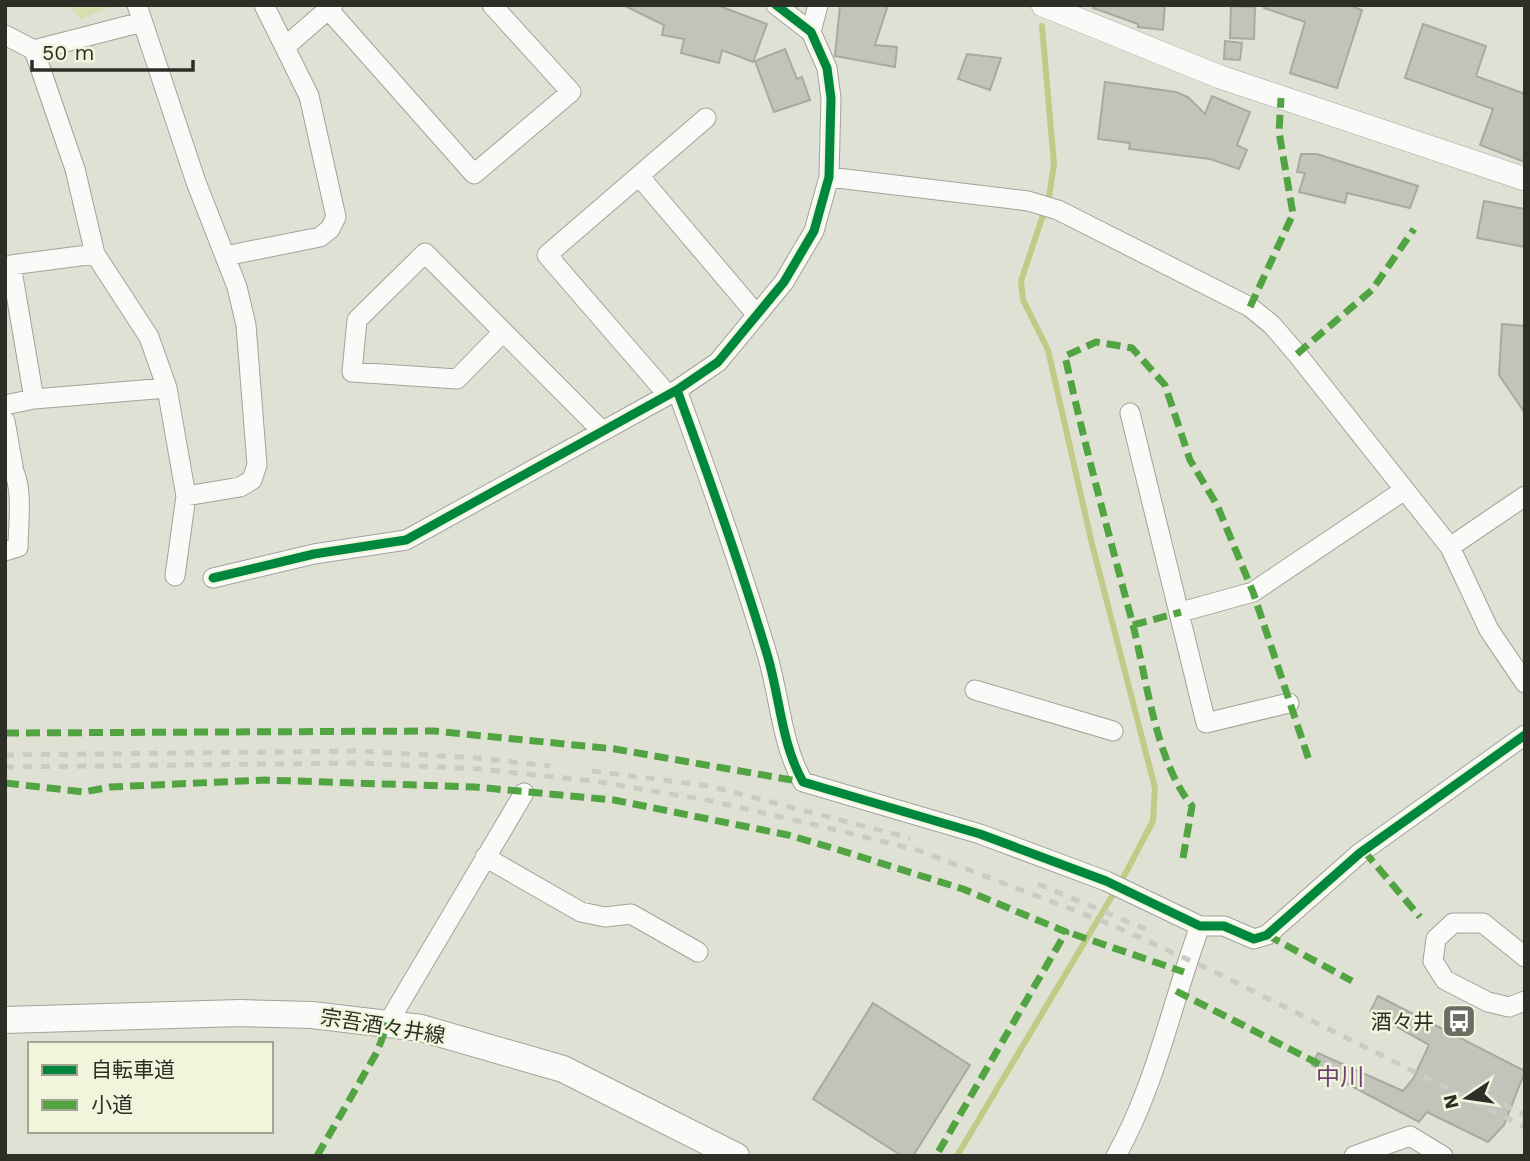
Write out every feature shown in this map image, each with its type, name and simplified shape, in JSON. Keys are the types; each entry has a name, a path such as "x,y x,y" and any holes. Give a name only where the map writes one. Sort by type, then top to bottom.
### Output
{"main road":[{"name":"宗吾酒々井線","path":"5,1020 189,1012 312,1015 421,1028 563,1069 736,1156"}],"street":[{"path":"225,256 320,237 330,229 336,217 309,96 264,5"},
{"path":"285,47 331,7 474,174 571,92 492,5"},
{"path":"213,578 314,554 406,540 672,392 718,362 784,282 814,231 830,177 831,98 827,68 811,32 776,5"},
{"path":"811,32 818,5"},
{"path":"1043,5 1220,77 1525,179"},
{"path":"34,50 140,14 196,182 237,286 246,325 257,466 252,480 240,486 186,496"},
{"path":"5,35 34,50 75,169 95,254 149,337 167,388 186,496 175,576"},
{"path":"706,118 547,255 672,392 739,560 774,676 789,758 803,782 980,834 1130,891 1200,926 1224,926 1254,939 1267,935 1360,853 1525,735"},
{"path":"639,176 757,315"},
{"path":"830,177 1028,201 1058,210 1250,307 1272,325 1450,547 1489,629 1525,683"},
{"path":"503,332 457,379 352,372 357,320 425,253 601,431"},
{"path":"34,400 11,265 95,254"},
{"path":"5,405 167,388"},
{"path":"1130,412 1206,723 1289,703"},
{"path":"5,421 9,463 18,486 18,547 5,551"},
{"path":"1181,612 1253,592 1403,491"},
{"path":"1450,547 1525,496"},
{"path":"975,690 1113,731"},
{"path":"388,1023 524,793"},
{"path":"485,857 581,912 605,917 631,914 698,952"},
{"path":"1525,957 1510,948 1483,923 1453,923 1436,939 1433,961 1446,980 1488,1002 1510,1007 1525,1001"},
{"path":"1116,1156 1152,1073 1176,991 1200,926"},
{"path":"1354,1156 1409,1136 1443,1156"}],"green space":[{"path":"69,5 116,5 80,19"}],"building":[{"path":"623,5 717,5 767,24 753,62 722,50 719,63 681,53 684,39 662,35 664,25"},
{"path":"840,5 888,5 875,45 897,47 895,67 835,56"},
{"path":"1094,5 1165,5 1163,30 1138,27 1138,24 1093,8"},
{"path":"1264,5 1349,5 1362,10 1337,88 1290,73 1305,22 1264,8"},
{"path":"1231,6 1255,7 1254,39 1230,38"},
{"path":"1423,24 1486,46 1476,76 1525,94 1525,162 1480,145 1493,109 1405,78"},
{"path":"1225,41 1242,43 1240,60 1224,59"},
{"path":"785,49 797,79 802,77 810,100 774,112 755,61"},
{"path":"967,54 1001,58 990,90 958,79"},
{"path":"1105,82 1176,92 1188,97 1205,114 1212,96 1250,112 1237,145 1247,150 1239,169 1210,159 1129,149 1130,143 1098,139"},
{"path":"1301,154 1317,154 1418,186 1410,208 1347,193 1345,203 1299,192 1305,173 1297,172"},
{"path":"1484,201 1525,209 1525,247 1477,238"},
{"path":"1502,324 1525,326 1525,413 1499,375"},
{"path":"1378,996 1525,1071 1504,1125 1488,1142 1427,1112 1419,1122 1312,1065 1318,1053 1403,1091 1413,1079 1429,1045 1370,1012"},
{"path":"873,1003 970,1065 913,1156 902,1156 813,1099"}],"waterway":[{"path":"957,1156 1124,876 1153,821 1155,788 1092,544 1048,350 1023,300 1021,281 1049,197 1054,164 1042,26"}],"railway":[{"path":"5,755 359,751 477,758 550,766"},
{"path":"5,767 359,763 479,769 593,781 707,800 820,826 917,850 1110,924 1213,971 1525,1127"},
{"path":"592,771 709,786 910,838"},
{"path":"1038,884 1148,930"},
{"path":"1472,1088 1525,1115"}],"marked path":[{"path":"1250,307 1293,214 1279,132 1281,98"},
{"path":"1297,354 1372,290 1414,229"},
{"path":"1183,858 1192,806 1170,767 1154,720 1133,625 1065,356 1096,342 1132,348 1165,385 1190,460 1217,505 1253,592 1309,760"},
{"path":"1133,625 1181,612"},
{"path":"5,733 434,731 615,749 803,782"},
{"path":"5,783 84,792 110,787 265,780 475,787 614,800 788,835 836,849 963,889 1066,932 936,1156"},
{"path":"1364,851 1420,917"},
{"path":"1073,934 1184,972"},
{"path":"1267,935 1352,981"},
{"path":"1176,991 1325,1067"},
{"path":"317,1156 377,1052 388,1023"}],"cycle path":[{"path":"213,578 314,554 406,540 677,390 718,362 784,282 814,231 829,177 831,98 827,68 811,32 776,5"},
{"path":"677,390 746,587 767,654 790,752 803,782 980,834 1106,881 1200,926 1224,926 1254,939 1267,935 1360,853 1525,735"}],"place":[{"name":"酒々井","path":"1459,1021"}],"district":[{"name":"中川","path":"1340,1077"}]}
